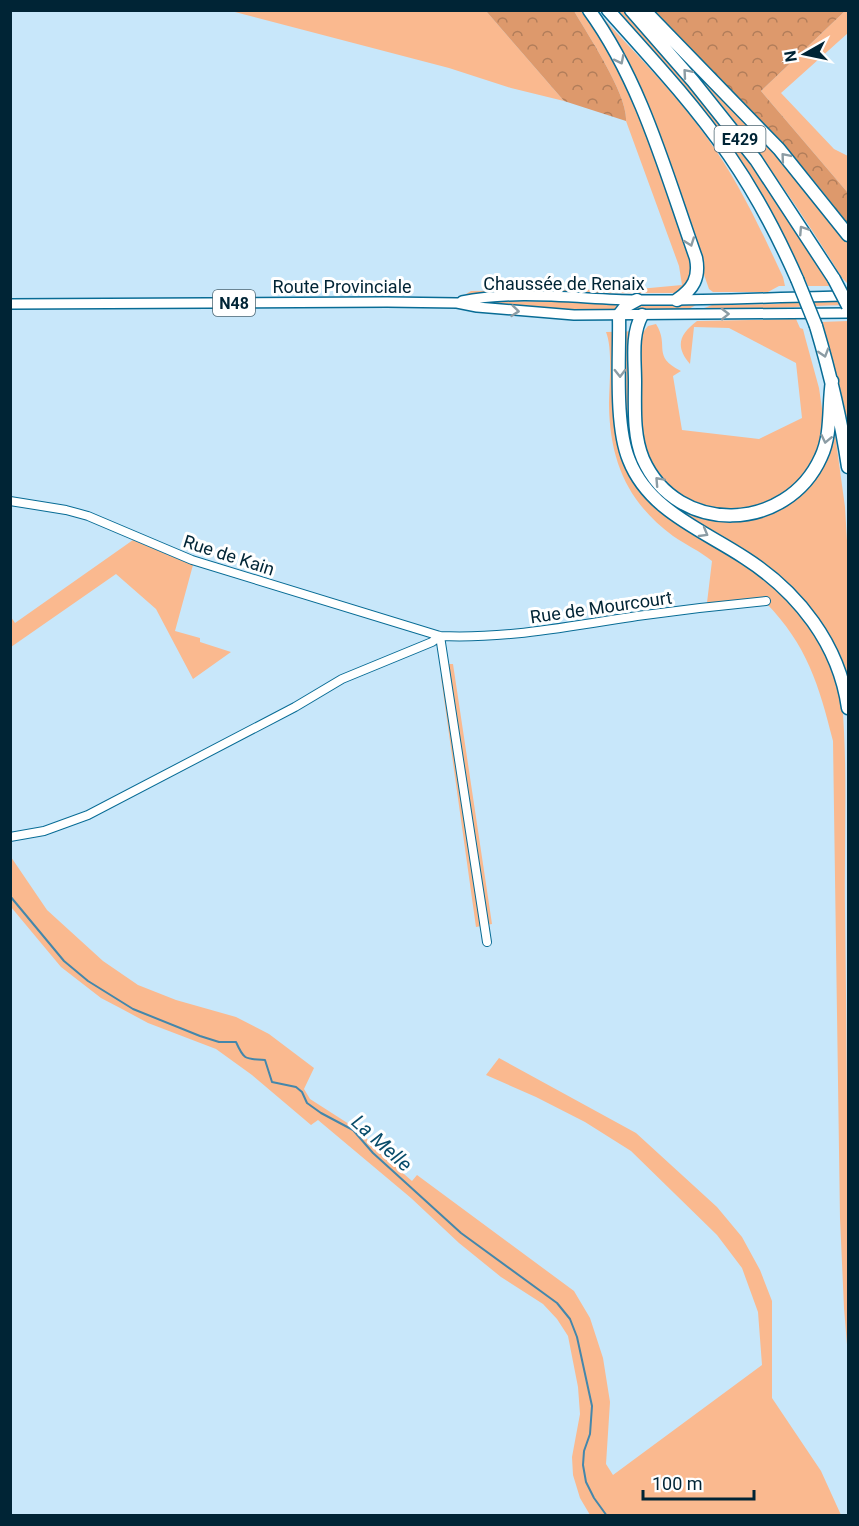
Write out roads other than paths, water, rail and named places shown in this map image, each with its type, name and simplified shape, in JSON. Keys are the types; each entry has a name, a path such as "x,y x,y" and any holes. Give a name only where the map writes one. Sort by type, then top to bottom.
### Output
{"highway":[{"path":"589,10 611,44 636,94 696,258 698,267 694,285 676,300"},
{"name":"E429","path":"608,10 681,92 729,156 771,225 816,326 832,381 849,467"},
{"name":"E429","path":"630,10 693,81 756,160 834,279 849,306"},
{"path":"644,10 779,150 849,235"},
{"path":"637,300 626,306 619,315 621,425 629,461 650,495 680,519 761,568 800,603 832,654 849,708"},
{"path":"642,315 634,334 635,427 638,445 655,479 675,498 710,514 731,516 752,514 788,499 803,486 822,457 828,438 832,381"}],"main road":[{"name":"Chaussée de Renaix","path":"457,303 480,298 504,297 676,300 849,296"},
{"name":"Chaussée de Renaix","path":"457,303 551,315 849,313"},
{"name":"Route Provinciale","path":"10,304 457,303"}],"street":[{"name":"Rue de Kain","path":"10,501 88,516 192,560 440,636"},
{"name":"Rue de Mourcourt","path":"440,636 537,632 674,611 766,601"},
{"path":"10,837 44,831 88,815 295,707 342,679 432,642 440,636 488,942"}],"waterway":[{"name":"La Melle","path":"10,896 64,961 88,981 133,1009 200,1036 219,1042 236,1042 246,1057 265,1060 272,1082 296,1087 302,1092 307,1103 353,1130 373,1153 461,1233 557,1303 570,1319 577,1337 592,1406 590,1434 584,1451 583,1465 586,1482 607,1516"}]}
